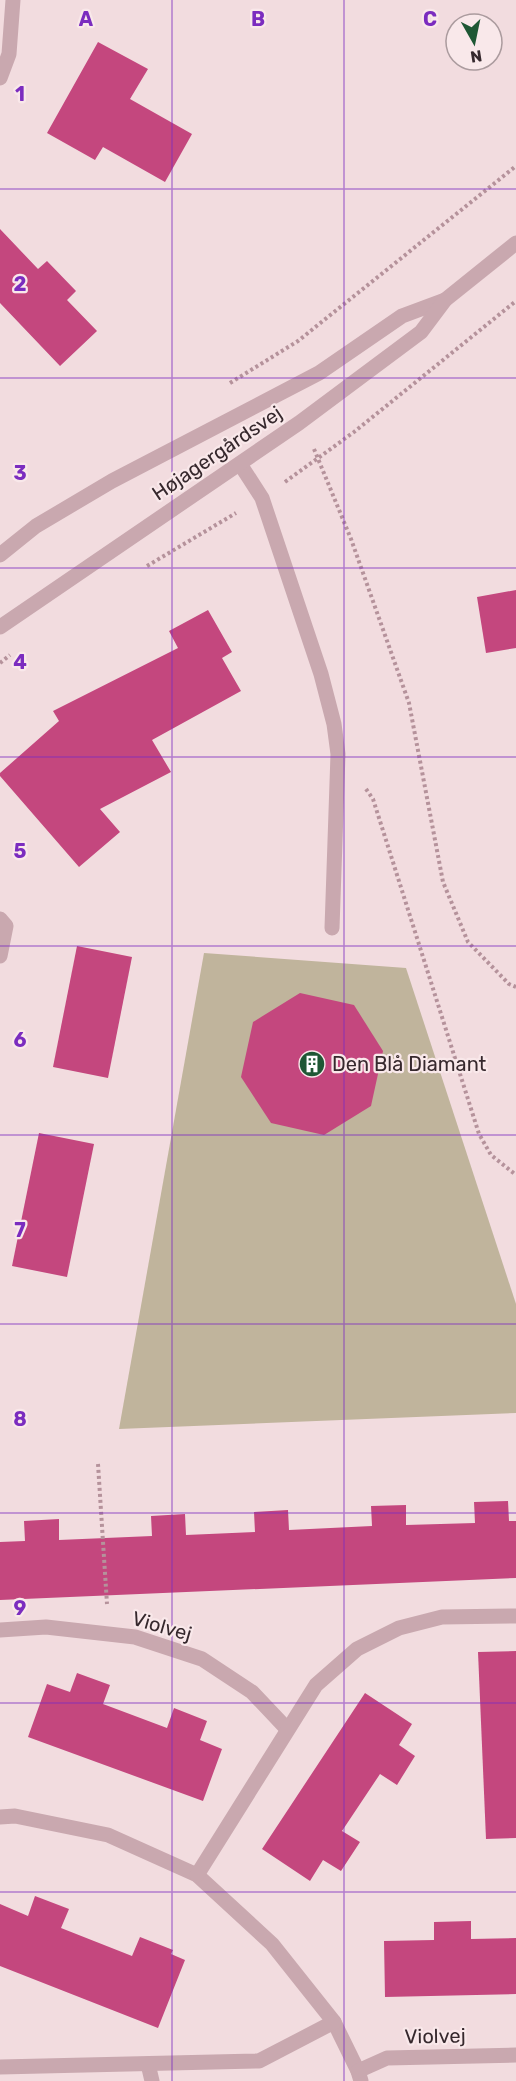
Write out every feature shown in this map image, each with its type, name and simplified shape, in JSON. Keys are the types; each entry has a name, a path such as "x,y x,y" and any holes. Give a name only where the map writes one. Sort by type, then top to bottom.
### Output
{"street":[{"path":"0,78 9,54 13,0"},
{"name":"Højagergårdsvej","path":"0,627 299,423 421,332 445,300 516,243"},
{"name":"Højagergårdsvej","path":"0,555 36,526 112,481 319,373 402,316 445,300"},
{"path":"240,464 262,498 321,674 334,724 339,754 332,928"},
{"path":"0,919 6,926 0,956"},
{"path":"197,1875 316,1685 357,1649 399,1628 442,1617 516,1616"},
{"name":"Violvej","path":"0,1630 46,1627 135,1637 202,1659 252,1692 287,1729"},
{"name":"Violvej","path":"0,1817 15,1816 108,1834 197,1875 272,1944 334,2022 359,2076 387,2058 516,2055"},
{"path":"0,2067 259,2061 334,2022"},
{"path":"148,2064 152,2081"}],"path":[{"path":"228,385 298,341 516,166"},
{"path":"263,363 280,393"},
{"path":"299,423 319,457 351,538 409,703 443,882 468,942 509,984 516,987"},
{"path":"339,754 361,780 373,799 479,1134 491,1155 516,1175"},
{"path":"98,1464 107,1613 104,1634"}],"shaded area":[{"path":"204,953 406,968 516,1304 516,1413 119,1429"}],"building":[{"path":"98,42 148,69 130,99 192,134 165,182 103,147 95,160 47,133"},
{"path":"0,229 38,269 47,261 76,291 67,300 97,331 60,366 0,303"},
{"path":"516,590 516,648 486,653 477,597"},
{"path":"208,610 232,652 222,658 241,691 152,740 171,772 100,809 120,832 79,867 0,776 0,773 59,721 53,711 178,648 169,631"},
{"path":"77,946 132,957 108,1078 53,1067"},
{"name":"Den Blå Diamant","path":"300,993 354,1005 383,1051 371,1106 324,1135 271,1123 241,1077 253,1022"},
{"path":"39,1133 94,1144 67,1277 12,1266"},
{"path":"508,1501 509,1521 516,1521 516,1578 0,1600 0,1542 25,1541 24,1521 59,1519 59,1540 152,1536 151,1516 185,1514 186,1535 255,1532 254,1512 288,1510 289,1530 372,1526 371,1506 406,1505 406,1525 475,1523 474,1502"},
{"path":"516,1651 516,1838 486,1839 478,1652"},
{"path":"77,1673 110,1685 103,1704 167,1728 174,1708 207,1721 200,1740 222,1749 203,1801 28,1737 47,1684 70,1692"},
{"path":"365,1693 412,1724 399,1745 415,1756 397,1785 380,1774 342,1831 360,1842 341,1871 323,1860 310,1881 262,1849"},
{"path":"35,1896 69,1909 61,1928 132,1956 140,1937 173,1950 171,1954 185,1960 158,2028 0,1966 0,1904 28,1916"},
{"path":"471,1921 471,1939 516,1938 516,1994 385,1997 384,1941 434,1940 434,1922"}],"place":[{"name":"Den Blå Diamant","path":"312,1064"}]}
